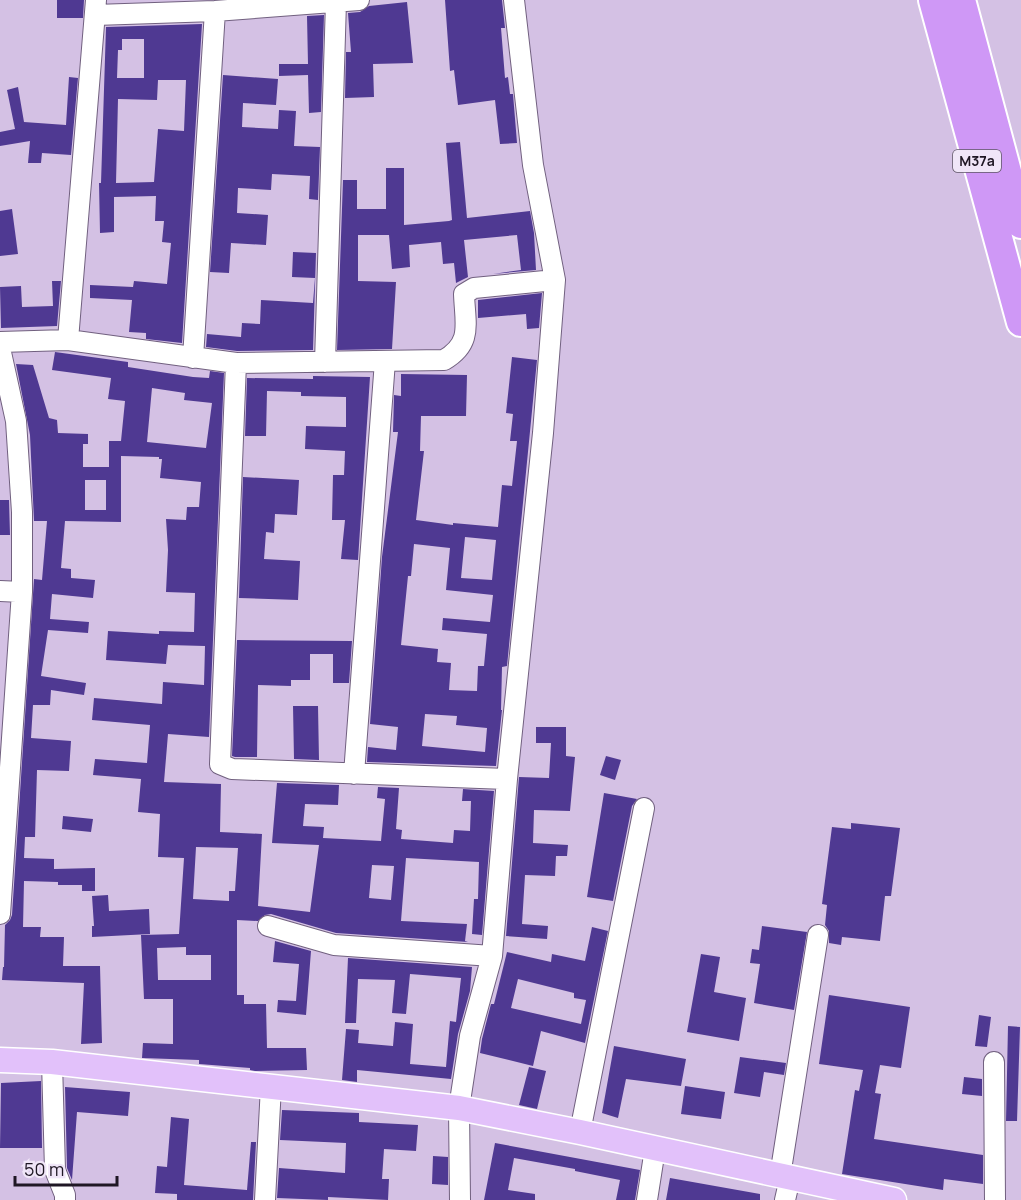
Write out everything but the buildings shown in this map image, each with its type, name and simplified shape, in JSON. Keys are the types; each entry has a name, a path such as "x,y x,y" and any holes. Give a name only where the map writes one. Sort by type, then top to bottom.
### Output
{"highway":[{"name":"M37a","path":"933,0 1021,322"},
{"name":"M37a","path":"961,0 1021,224"}],"main road":[{"path":"0,1060 52,1062 459,1108 655,1149 785,1184 894,1200"}],"street":[{"path":"68,340 95,8 215,11 358,0"},
{"path":"460,1200 459,1108 470,1036 492,956 507,779 542,444 555,280 533,165 514,0"},
{"path":"325,362 336,2"},
{"path":"193,358 215,11"},
{"path":"0,342 68,340 236,363 444,360 455,354 466,339 464,294 474,288 555,280"},
{"path":"0,348 16,421 22,512 22,592 0,914"},
{"path":"354,774 385,361"},
{"path":"236,363 220,764 232,770 507,779"},
{"path":"0,591 22,592"},
{"path":"580,1132 644,808"},
{"path":"268,926 334,945 492,956"},
{"path":"785,1184 818,935"},
{"path":"52,1062 56,1170 65,1200"},
{"path":"993,1062 995,1200"},
{"path":"265,1200 271,1086"},
{"path":"647,1200 655,1149"}]}
